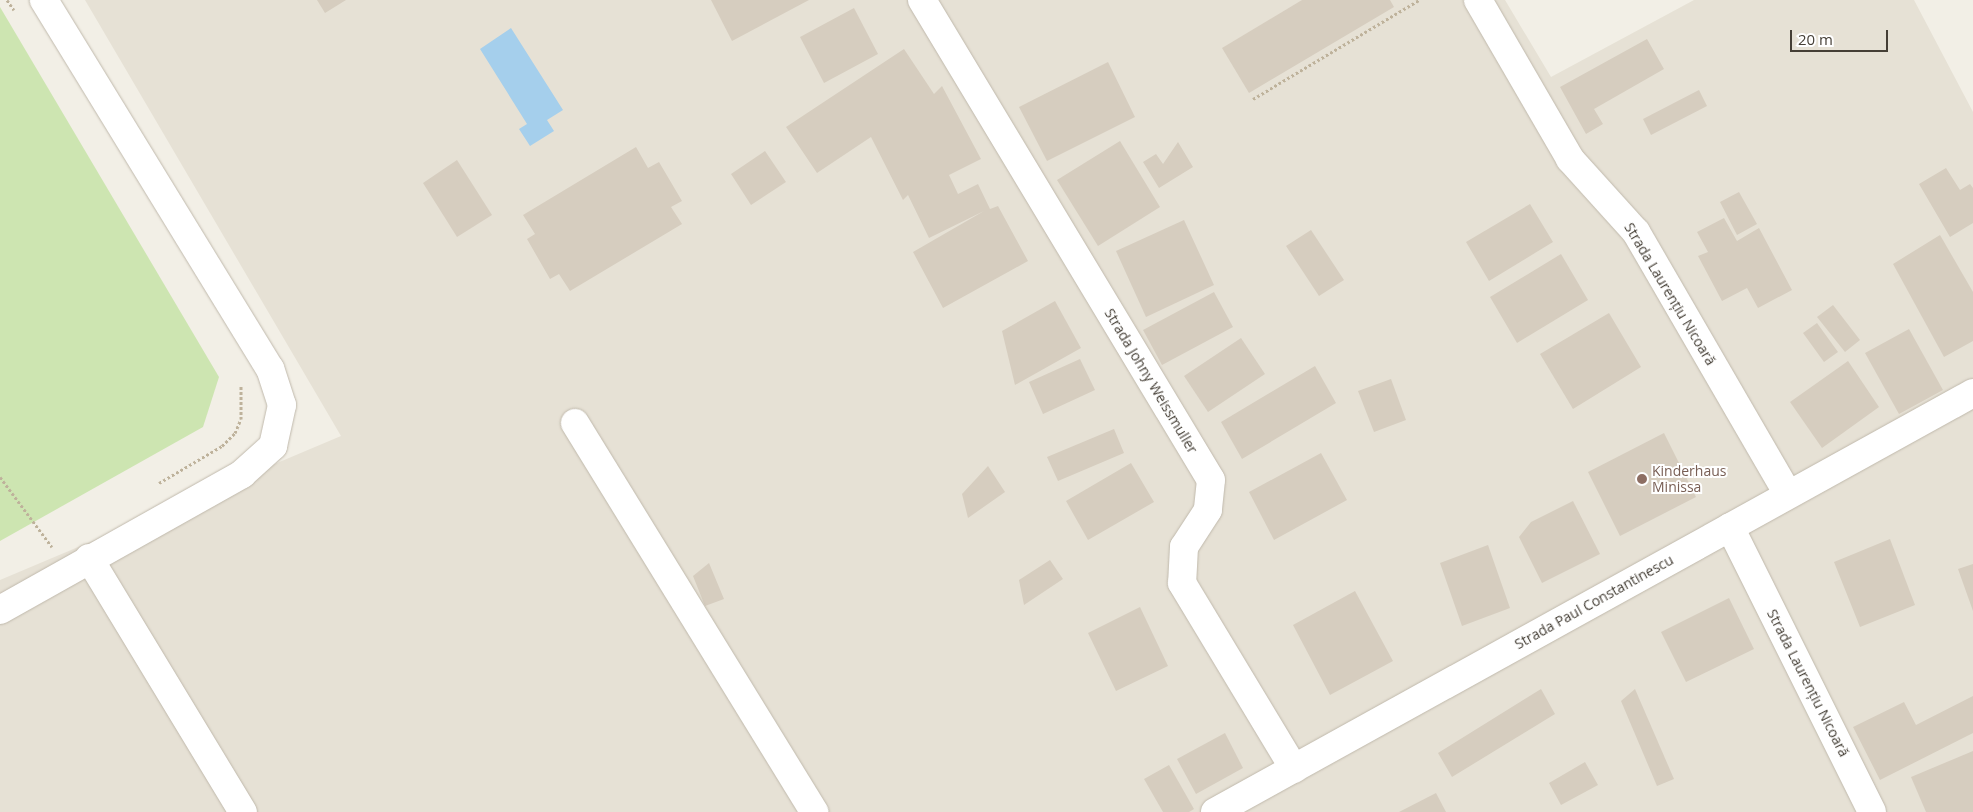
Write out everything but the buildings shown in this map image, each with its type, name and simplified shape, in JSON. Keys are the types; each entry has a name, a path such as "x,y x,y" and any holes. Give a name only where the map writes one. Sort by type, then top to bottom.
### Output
{"street":[{"path":"0,610 89,558 242,474 273,446 282,405 270,369 44,0"},
{"name":"Strada Johny Weissmuller","path":"922,0 1211,480 1208,510 1184,546 1182,583 1294,769"},
{"name":"Strada Laurențiu Nicoară","path":"1478,0 1570,160 1636,232 1788,494"},
{"name":"Strada Paul Constantinescu","path":"1215,812 1788,494 1973,394"},
{"path":"575,423 814,812"},
{"name":"Strada Laurențiu Nicoară","path":"1730,527 1872,812"},
{"path":"89,558 243,812"}],"path":[{"path":"7,0 18,17"},
{"path":"1253,99 1420,0"},
{"path":"153,486 222,446 236,433 241,419 240,381"},
{"path":"0,477 50,545"},
{"path":"42,550 59,540"}],"shaded area":[{"path":"85,0 1505,0 1551,77 1694,0 1914,0 1973,112 1973,812 0,812 0,580 341,436"}],"green space":[{"path":"0,7 219,377 203,427 0,541"}],"water":[{"path":"511,28 563,110 547,120 554,131 530,146 519,129 527,124 480,49"}],"place":[{"name":"Kinderhaus Minissa","path":"1642,479"}]}
